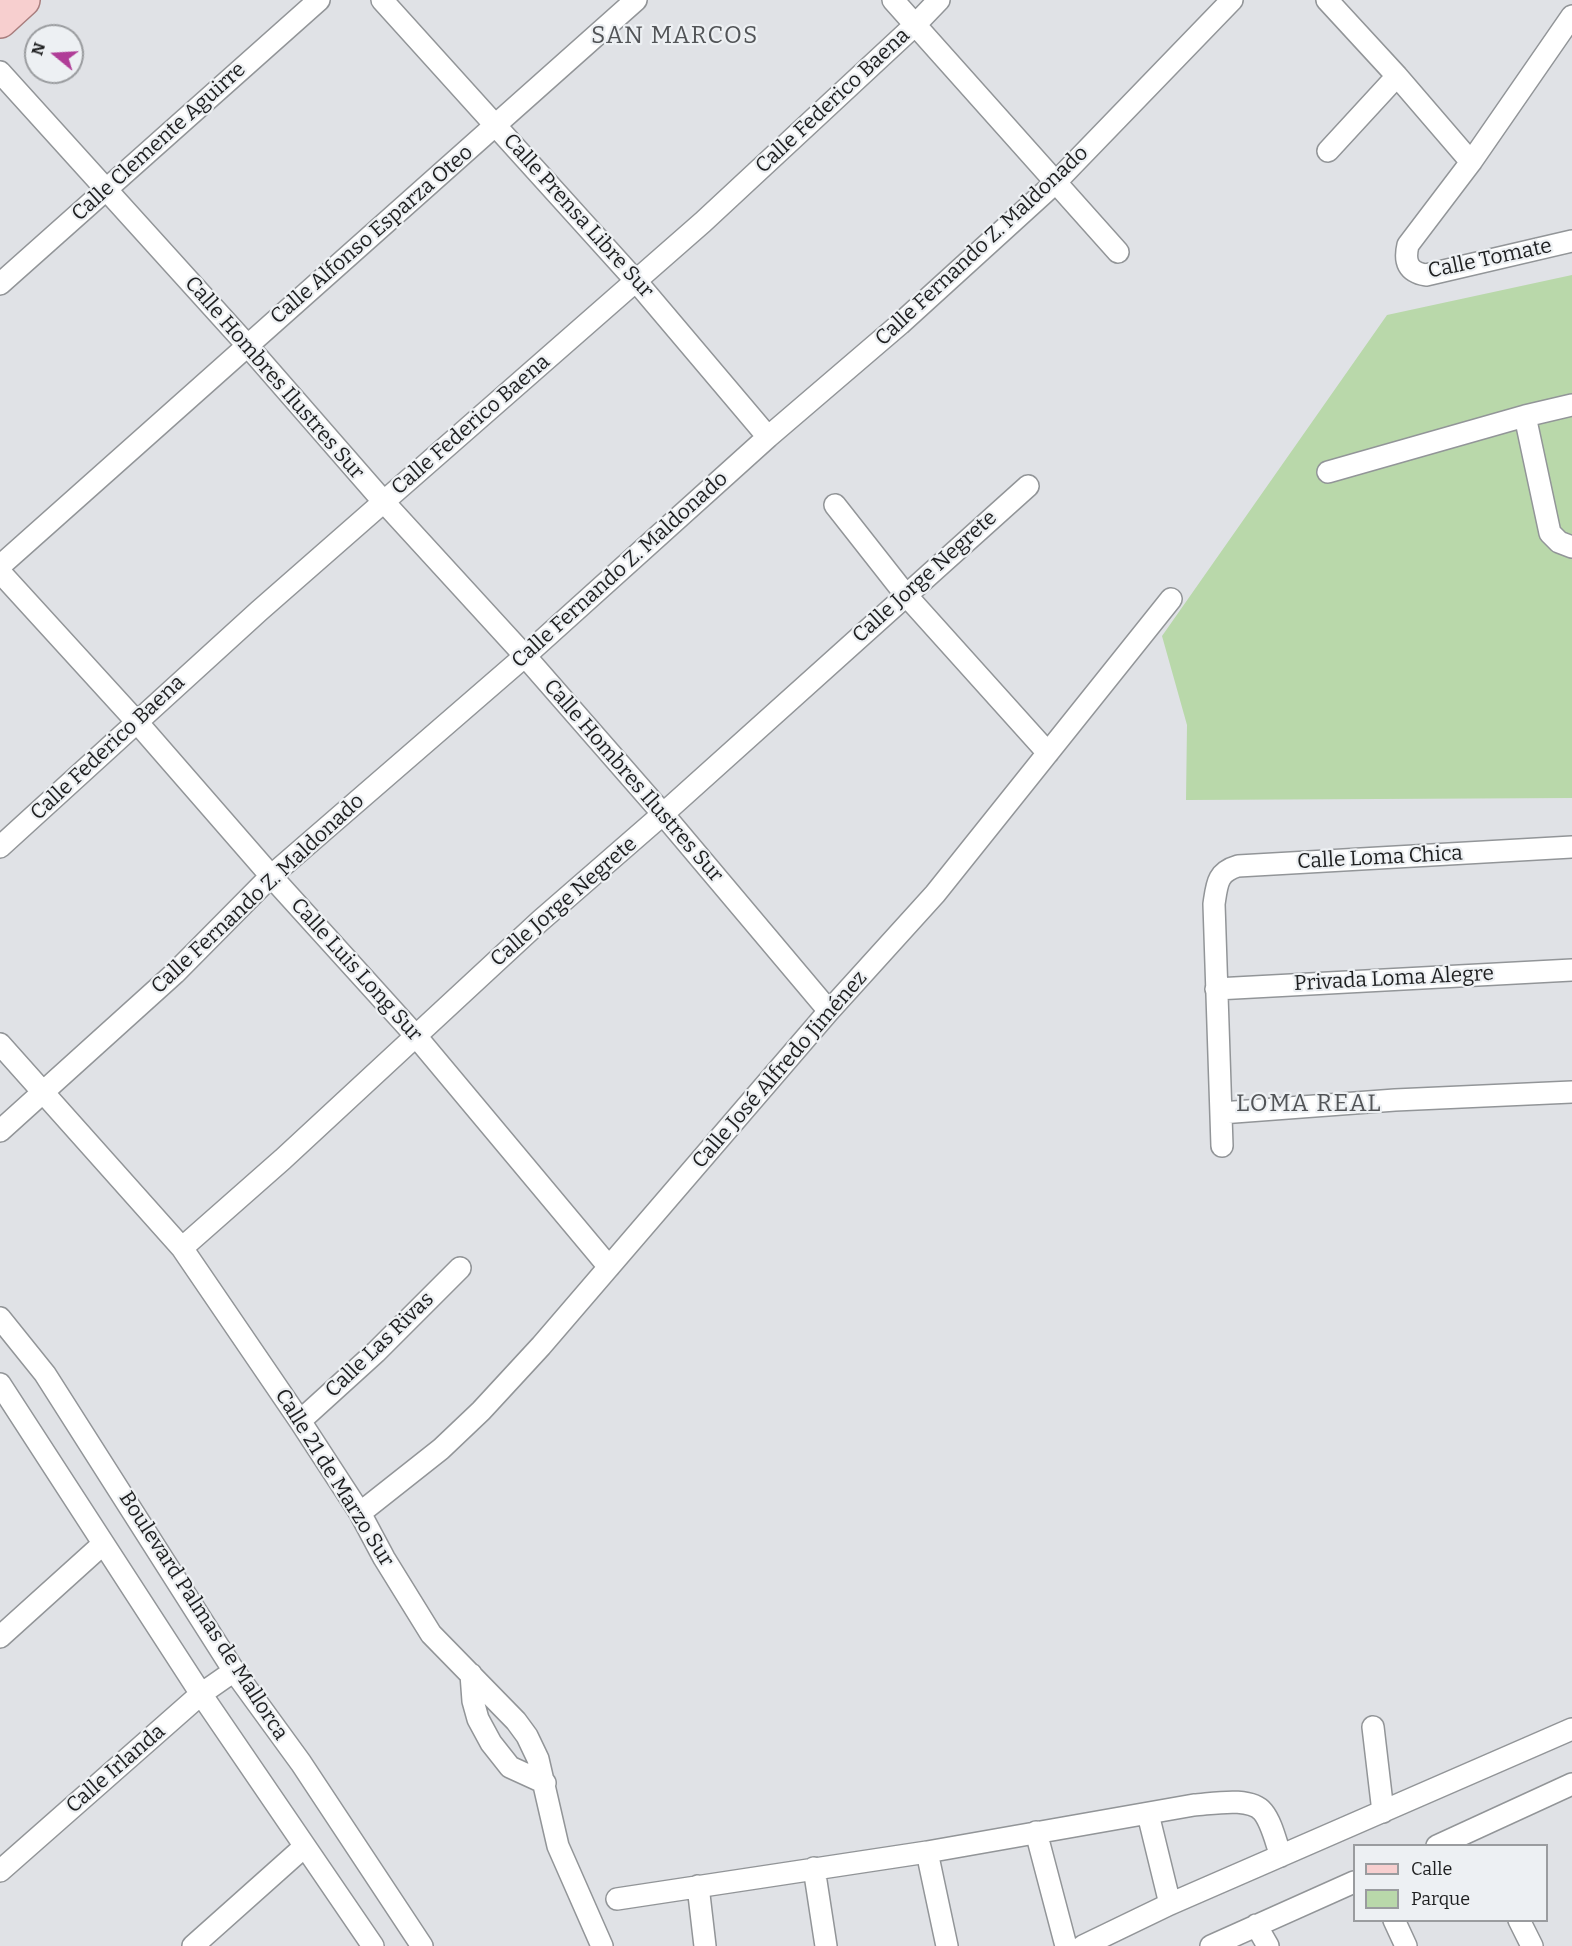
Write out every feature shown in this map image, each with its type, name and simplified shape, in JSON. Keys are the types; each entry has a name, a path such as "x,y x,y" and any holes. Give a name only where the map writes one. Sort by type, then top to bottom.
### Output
{"main road":[{"path":"0,21 23,0"}],"street":[{"name":"Calle Clemente Aguirre","path":"0,284 319,0"},
{"name":"Calle Prensa Libre Sur","path":"382,0 636,281 768,437"},
{"name":"Calle Alfonso Esparza Oteo","path":"0,566 636,0"},
{"path":"892,0 1118,252"},
{"name":"Calle Federico Baena","path":"0,847 136,721 383,501 470,428 703,222 939,0"},
{"name":"Calle Fernando Z. Maldonado","path":"0,1131 176,973 271,876 525,656 768,437 900,324 1055,183 1232,0"},
{"path":"1327,0 1397,76 1471,162 1572,16"},
{"name":"Calle Hombres Ilustres Sur","path":"0,72 247,345 383,501 525,656 663,814 829,1011"},
{"path":"1328,151 1397,76"},
{"name":"Calle Tomate","path":"1471,162 1408,245 1406,262 1409,269 1426,275 1440,273 1572,241"},
{"path":"1328,472 1525,416 1572,405"},
{"path":"1525,416 1550,533 1559,542 1572,547"},
{"name":"Calle Jorge Negrete","path":"182,1248 283,1159 540,921 663,814 905,594 1028,486"},
{"path":"835,505 905,594 1048,753"},
{"name":"Calle Luis Long Sur","path":"0,572 136,721 271,876 415,1035 609,1267"},
{"name":"Calle José Alfredo Jiménez","path":"360,1513 441,1449 541,1346 829,1011 935,894 1171,599"},
{"name":"Calle Loma Chica","path":"1222,1146 1214,904 1220,876 1227,869 1238,866 1572,847"},
{"name":"Privada Loma Alegre","path":"1216,989 1572,970"},
{"name":"Calle 21 de Marzo Sur","path":"0,1044 182,1248 360,1513 384,1558 431,1634 516,1720 527,1736 538,1759 558,1846 602,1946"},
{"path":"1221,1113 1395,1100 1572,1092"},
{"name":"Calle Las Rivas","path":"300,1421 376,1352 460,1268"},
{"name":"Boulevard Palmas de Mallorca","path":"0,1318 45,1374 234,1671 301,1763 422,1946"},
{"name":"Boulevard Palmas de Mallorca","path":"1,1389 201,1694 373,1946"},
{"path":"0,1637 104,1544"},
{"name":"Calle Irlanda","path":"0,1871 201,1694 234,1671"},
{"path":"471,1674 473,1701 478,1719 491,1743 510,1767 544,1783"},
{"path":"478,1719 501,1705"},
{"path":"1373,1727 1383,1812"},
{"path":"1083,1946 1170,1904 1572,1729"},
{"path":"1442,1844 1478,1837 1572,1784"},
{"path":"617,1899 927,1852 1194,1805 1235,1802 1250,1803 1265,1813 1281,1856"},
{"path":"1148,1814 1170,1904"},
{"path":"1036,1832 1066,1946"},
{"path":"193,1946 304,1847"},
{"path":"927,1852 947,1946"},
{"path":"814,1868 826,1946"},
{"path":"1211,1946 1353,1882"},
{"path":"698,1886 705,1946"},
{"path":"1395,1922 1406,1946"},
{"path":"1520,1922 1532,1946"},
{"path":"1256,1925 1268,1946"}],"green space":[{"path":"1572,275 1572,798 1186,800 1187,725 1162,636 1387,315"}],"district":[{"name":"SAN MARCOS","path":"675,36"},
{"name":"LOMA REAL","path":"1309,1104"}]}
